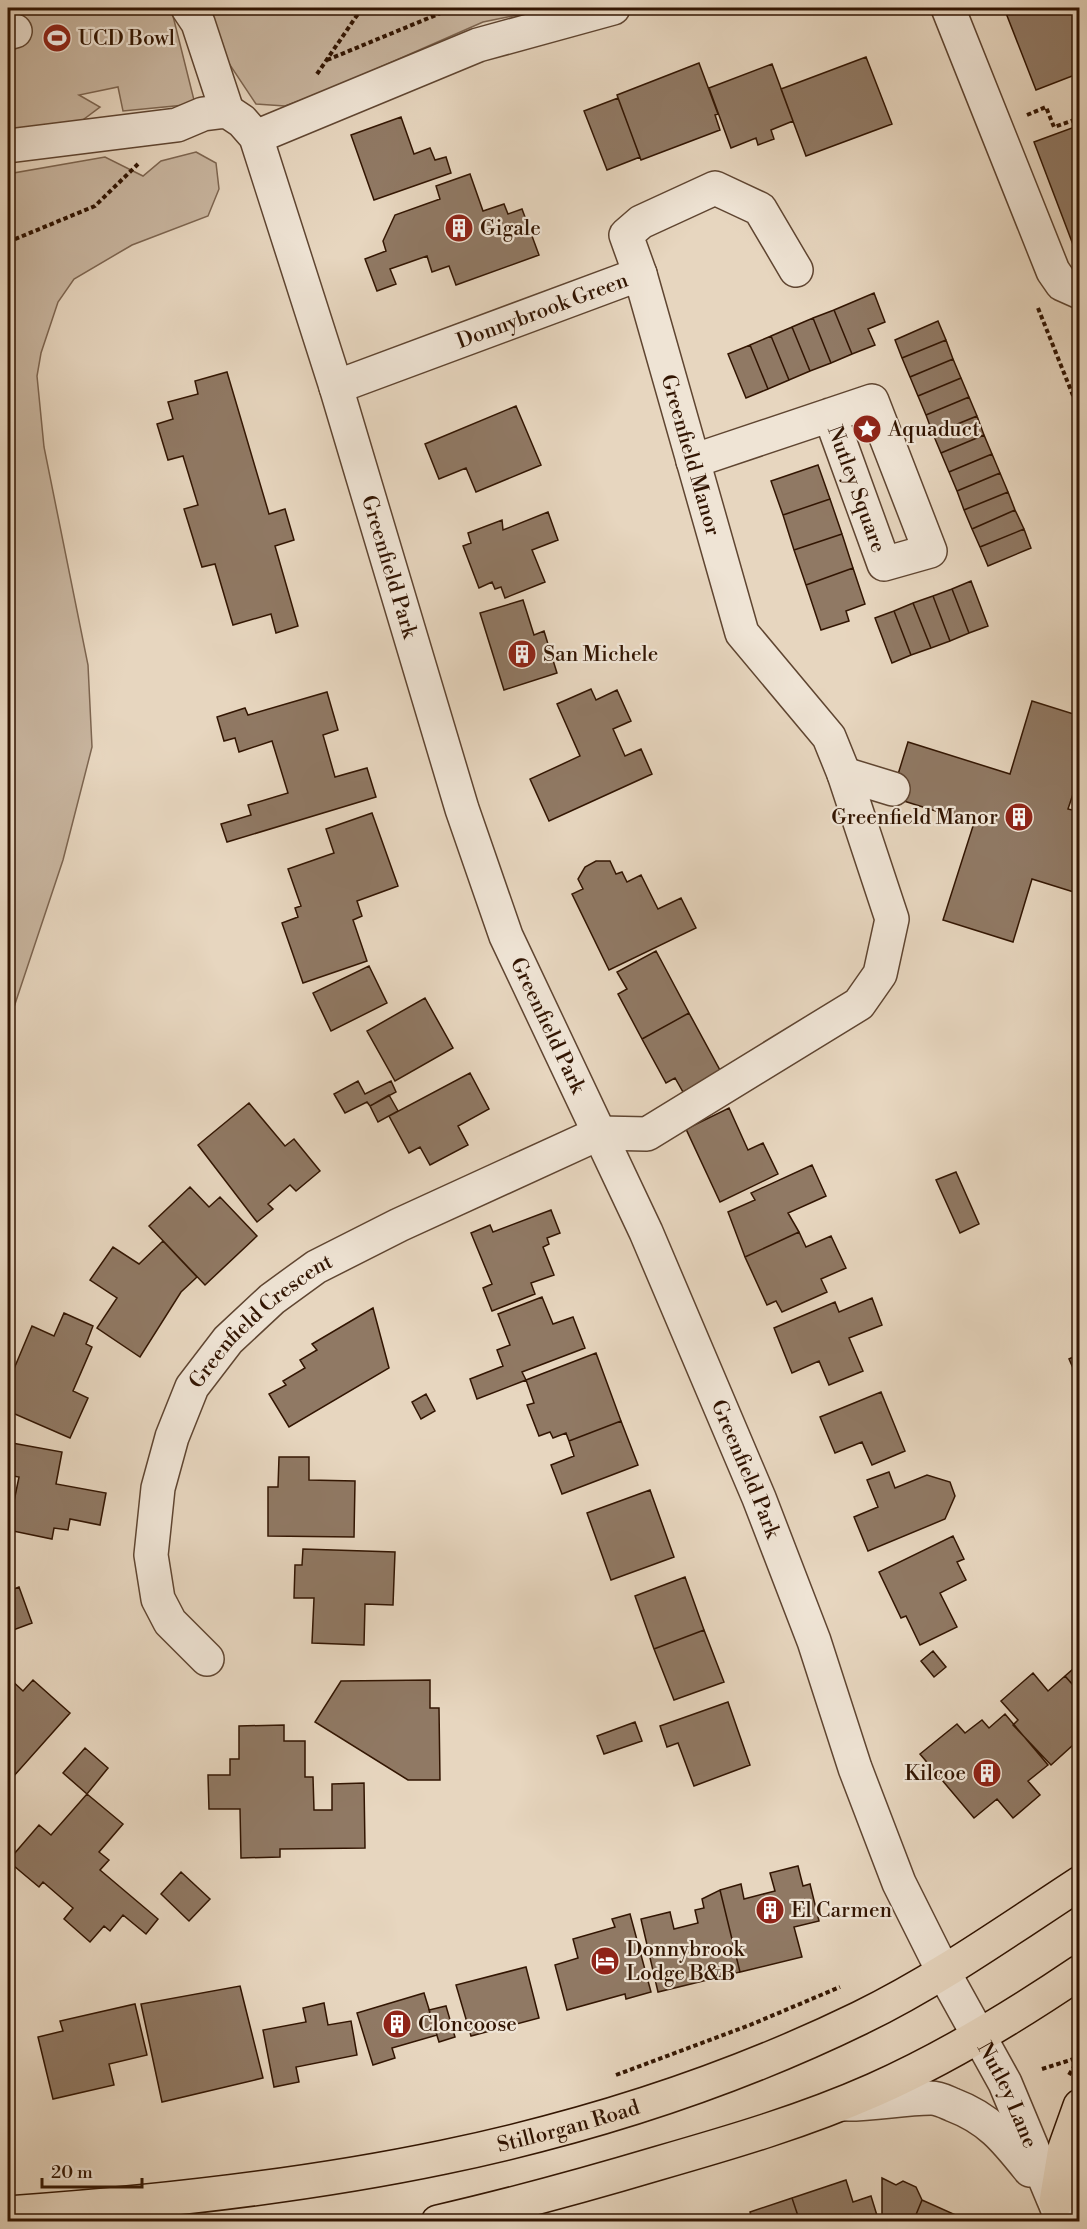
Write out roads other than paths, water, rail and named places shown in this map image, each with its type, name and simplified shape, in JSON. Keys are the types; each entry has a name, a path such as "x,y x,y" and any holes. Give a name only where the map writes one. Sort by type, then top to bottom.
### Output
{"main road":[{"name":"Stillorgan Road","path":"8,2213 132,2204 308,2183 385,2170 558,2130 710,2083 861,2017 944,1973 1080,1883"},
{"path":"438,2222 510,2205 714,2148 841,2104 906,2075 980,2035 1080,1972"},
{"path":"1059,2212 1065,2148 1080,2106"}],"street":[{"path":"256,137 478,45 614,8"},
{"path":"948,8 1053,271 1062,284 1080,292"},
{"path":"8,146 177,125 203,114 227,111 193,15"},
{"name":"Greenfield Park","path":"227,111 242,121 256,137 336,387 451,772 506,936 646,1232 773,1533 821,1660 871,1811 904,1893 944,1973"},
{"name":"Donnybrook Green","path":"336,387 640,274 626,235 641,222 715,188 760,209 796,270"},
{"name":"Greenfield Manor","path":"600,1133 647,1134 859,1004 880,974 892,919 844,774 829,737 742,633 640,274"},
{"name":"Nutley Square","path":"693,461 830,415"},
{"path":"844,774 893,789"},
{"name":"Greenfield Crescent","path":"207,1659 170,1622 158,1599 151,1556 158,1488 172,1437 192,1387 228,1340 272,1299 316,1267 399,1225 600,1133"},
{"name":"Nutley Lane","path":"944,1973 1005,2083 1059,2212"},
{"path":"841,2104 875,2105 934,2098 978,2114 1005,2137 1059,2212"}],"place":[{"name":"UCD Bowl","path":"57,38"},
{"name":"Gigale","path":"459,228"},
{"name":"Aquaduct","path":"867,429"},
{"name":"San Michele","path":"522,654"},
{"name":"Greenfield Manor","path":"1019,817"},
{"name":"Kilcoe","path":"987,1773"},
{"name":"El Carmen","path":"770,1910"},
{"name":"Donnybrook Lodge B&B","path":"605,1961"},
{"name":"Cloncoose","path":"397,2024"}]}
